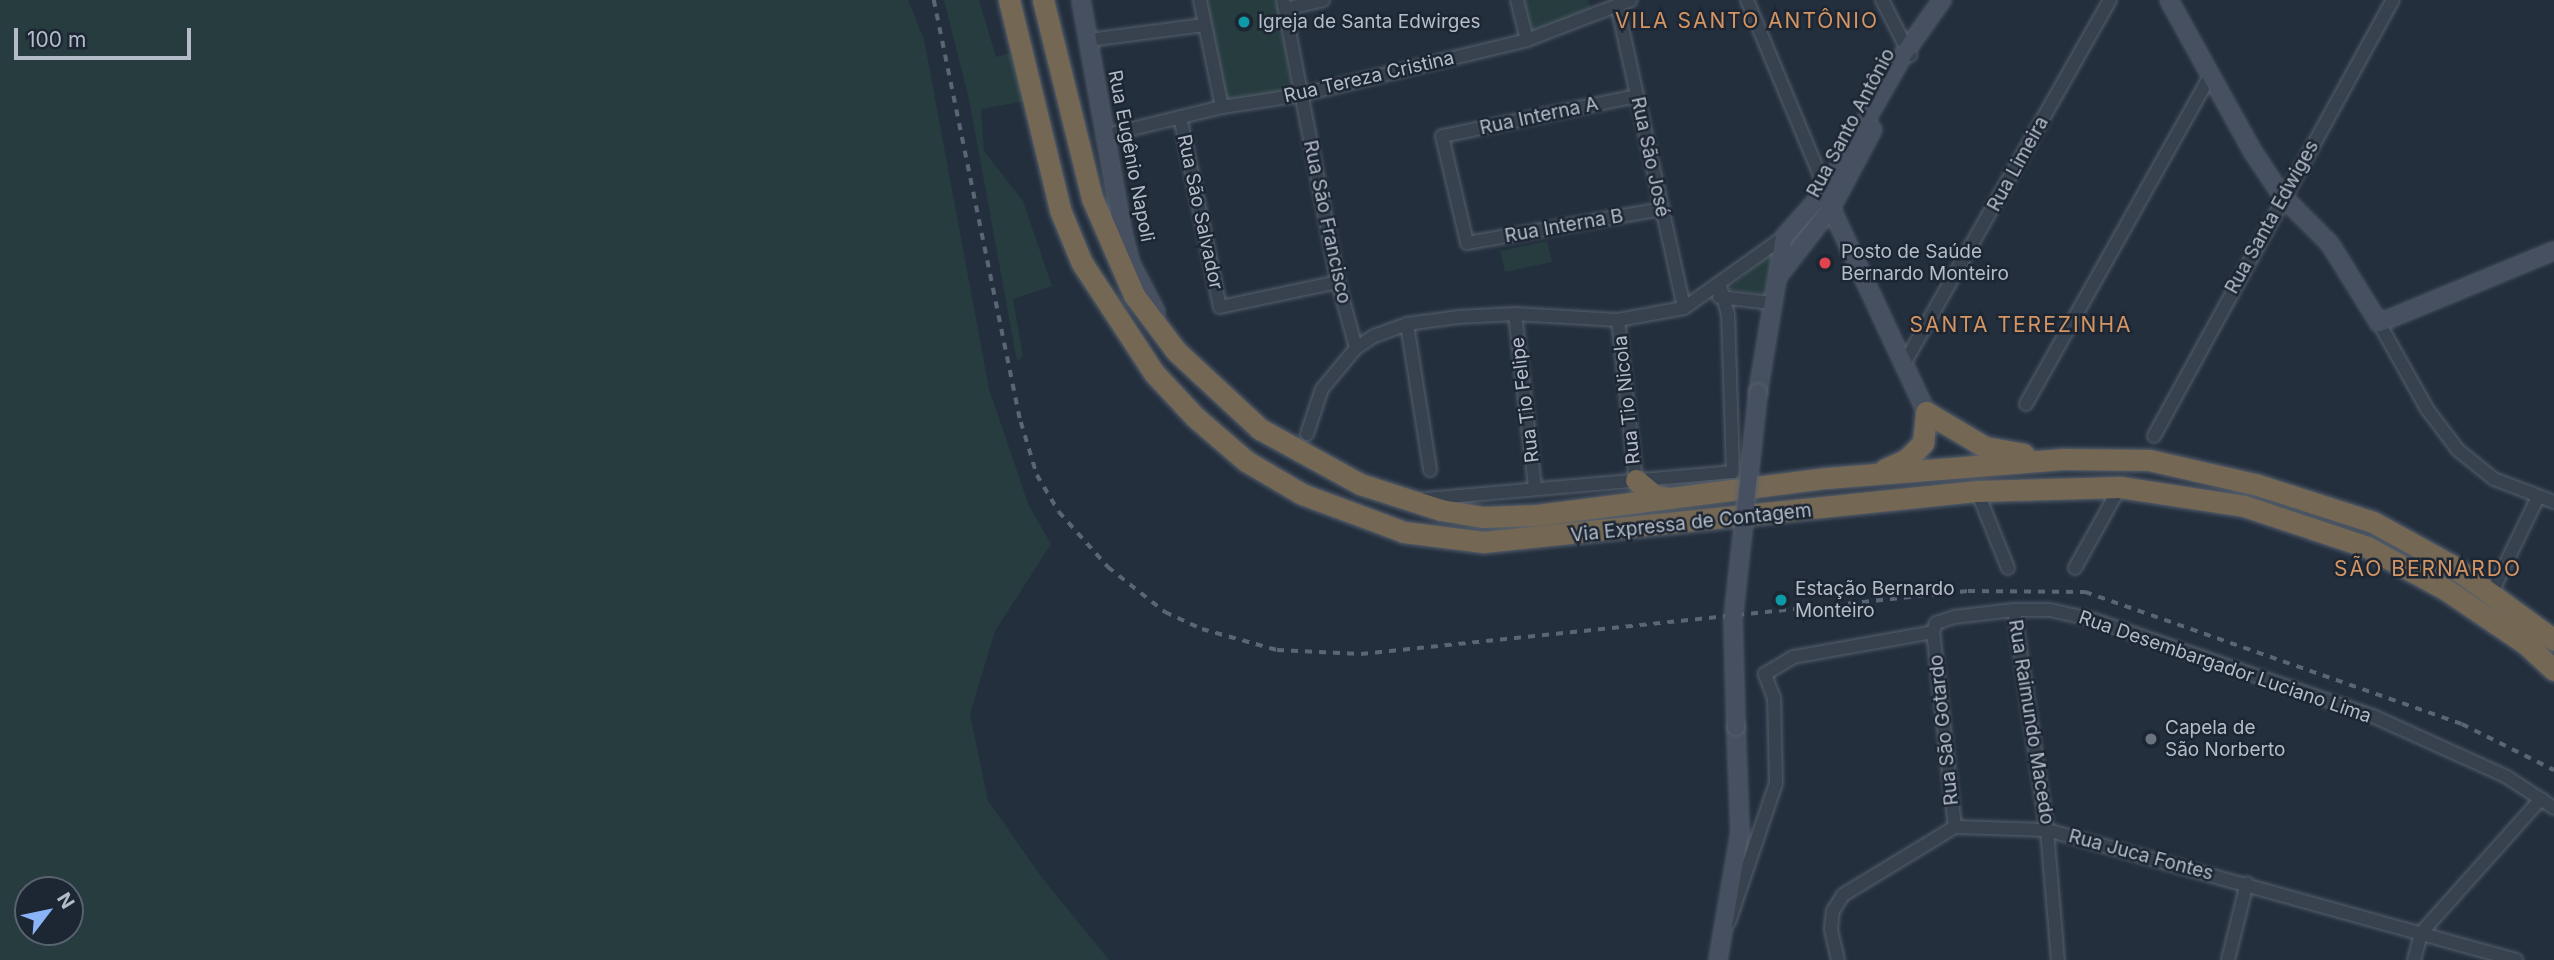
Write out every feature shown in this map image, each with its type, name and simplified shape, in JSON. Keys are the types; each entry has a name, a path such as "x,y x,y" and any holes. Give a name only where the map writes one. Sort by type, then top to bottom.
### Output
{"highway":[{"name":"Via Expressa de Contagem","path":"1009,0 1060,210 1082,263 1154,373 1247,461 1302,494 1404,532 1483,542 1544,539 1977,491 2120,487 2245,506 2367,547 2445,589 2526,644 2554,670"},
{"name":"Via Expressa de Contagem","path":"1043,0 1072,124 1111,250 1134,295 1176,351 1217,393 1283,445 1360,484 1403,499 1483,516 1686,499 1863,476 2063,458"},
{"path":"1863,476 1907,459 1923,443 1926,412 1985,447 2063,458 2149,460 2255,484 2373,522 2492,592 2554,640"},
{"path":"1636,480 1655,496 1686,499"}],"street":[{"name":"Rua Eugênio Napoli","path":"1081,0 1103,136 1131,264 1176,351"},
{"path":"1200,0 1222,107"},
{"path":"1284,4 1323,0"},
{"path":"1517,0 1527,40"},
{"path":"1592,0 1597,15"},
{"name":"Rua Tereza Cristina","path":"1103,136 1222,107 1300,95 1527,40 1631,0"},
{"path":"1747,0 1826,190"},
{"path":"1882,0 1908,54"},
{"name":"Rua Santo Antônio","path":"1777,277 1831,208 1927,17 1932,0"},
{"name":"Rua Santo Antônio","path":"1927,17 1942,0"},
{"name":"Rua Limeira","path":"1904,364 2110,0"},
{"path":"2169,0 2283,197 2330,244 2379,323 2427,409 2458,450 2494,479 2537,499 2554,502"},
{"name":"Rua Santa Edwiges","path":"2154,436 2393,0"},
{"name":"Rua São Francisco","path":"1284,4 1338,282 1356,348"},
{"name":"Rua São José","path":"1617,5 1684,308"},
{"path":"1089,40 1204,25"},
{"name":"Rua Santo Antônio","path":"1721,960 1740,833 1733,620 1758,392 1784,237 1826,190 1908,54"},
{"path":"2026,404 2211,74"},
{"name":"Rua Interna A","path":"1467,243 1442,136 1636,96"},
{"name":"Rua São Salvador","path":"1180,117 1220,307 1338,282"},
{"path":"1831,208 1926,412"},
{"name":"Rua Interna B","path":"1467,243 1661,209"},
{"path":"1722,292 1784,237"},
{"path":"2379,323 2554,251"},
{"path":"1403,499 1484,496 1535,487 1733,472 1722,292"},
{"path":"1307,434 1322,389 1356,348 1407,324 1515,314 1618,320 1684,308 1708,295 1722,292 1772,303"},
{"name":"Rua Tio Felipe","path":"1515,314 1535,487"},
{"name":"Rua Tio Nicola","path":"1618,320 1636,480"},
{"path":"1407,324 1430,470"},
{"path":"2075,568 2120,487"},
{"path":"1977,491 2008,568"},
{"path":"2492,592 2537,499"},
{"name":"Rua Desembargador Luciano Lima","path":"1722,942 1755,855 1776,783 1774,698 1765,674 1793,657 1933,632 1936,623 1954,617 2014,610 2050,610 2094,620 2375,717 2507,777 2554,808"},
{"name":"Rua Raimundo Macedo","path":"2014,610 2048,830 2058,960"},
{"name":"Rua São Gotardo","path":"1933,632 1955,827"},
{"path":"2414,960 2421,933 2541,799"},
{"path":"1838,960 1831,929 1833,911 1843,895 1955,827"},
{"name":"Rua Juca Fontes","path":"1955,827 2048,830 2247,883 2516,960"},
{"path":"2228,960 2247,883"}],"green space":[{"path":"0,0 908,0 924,39 989,389 1029,506 1051,544 995,631 970,714 988,801 1043,879 1109,960 0,960"},
{"path":"944,0 979,0 996,57 1010,53 1027,101 981,109 984,151 1023,201 1052,286 1013,299 1023,357 1017,361 969,99"},
{"path":"1206,0 1277,0 1294,98 1235,108 1222,96"},
{"path":"1520,0 1588,0 1591,9 1528,33"},
{"path":"1547,241 1552,262 1505,272 1500,251"},
{"path":"1778,247 1765,295 1728,289"}],"railway":[{"path":"934,0 1021,422 1037,475 1059,512 1108,567 1165,612 1202,629 1277,650 1361,654 1968,591 2085,592 2462,724 2554,770"}],"place":[{"name":"Igreja de Santa Edwirges","path":"1244,22"},
{"name":"Posto de Saúde Bernardo Monteiro","path":"1825,263"},
{"name":"Estação Bernardo Monteiro","path":"1781,600"},
{"name":"Capela de São Norberto","path":"2151,739"}],"district":[{"name":"VILA SANTO ANTÔNIO","path":"1747,21"},
{"name":"SANTA TEREZINHA","path":"2021,325"},
{"name":"SÃO BERNARDO","path":"2428,569"}]}
